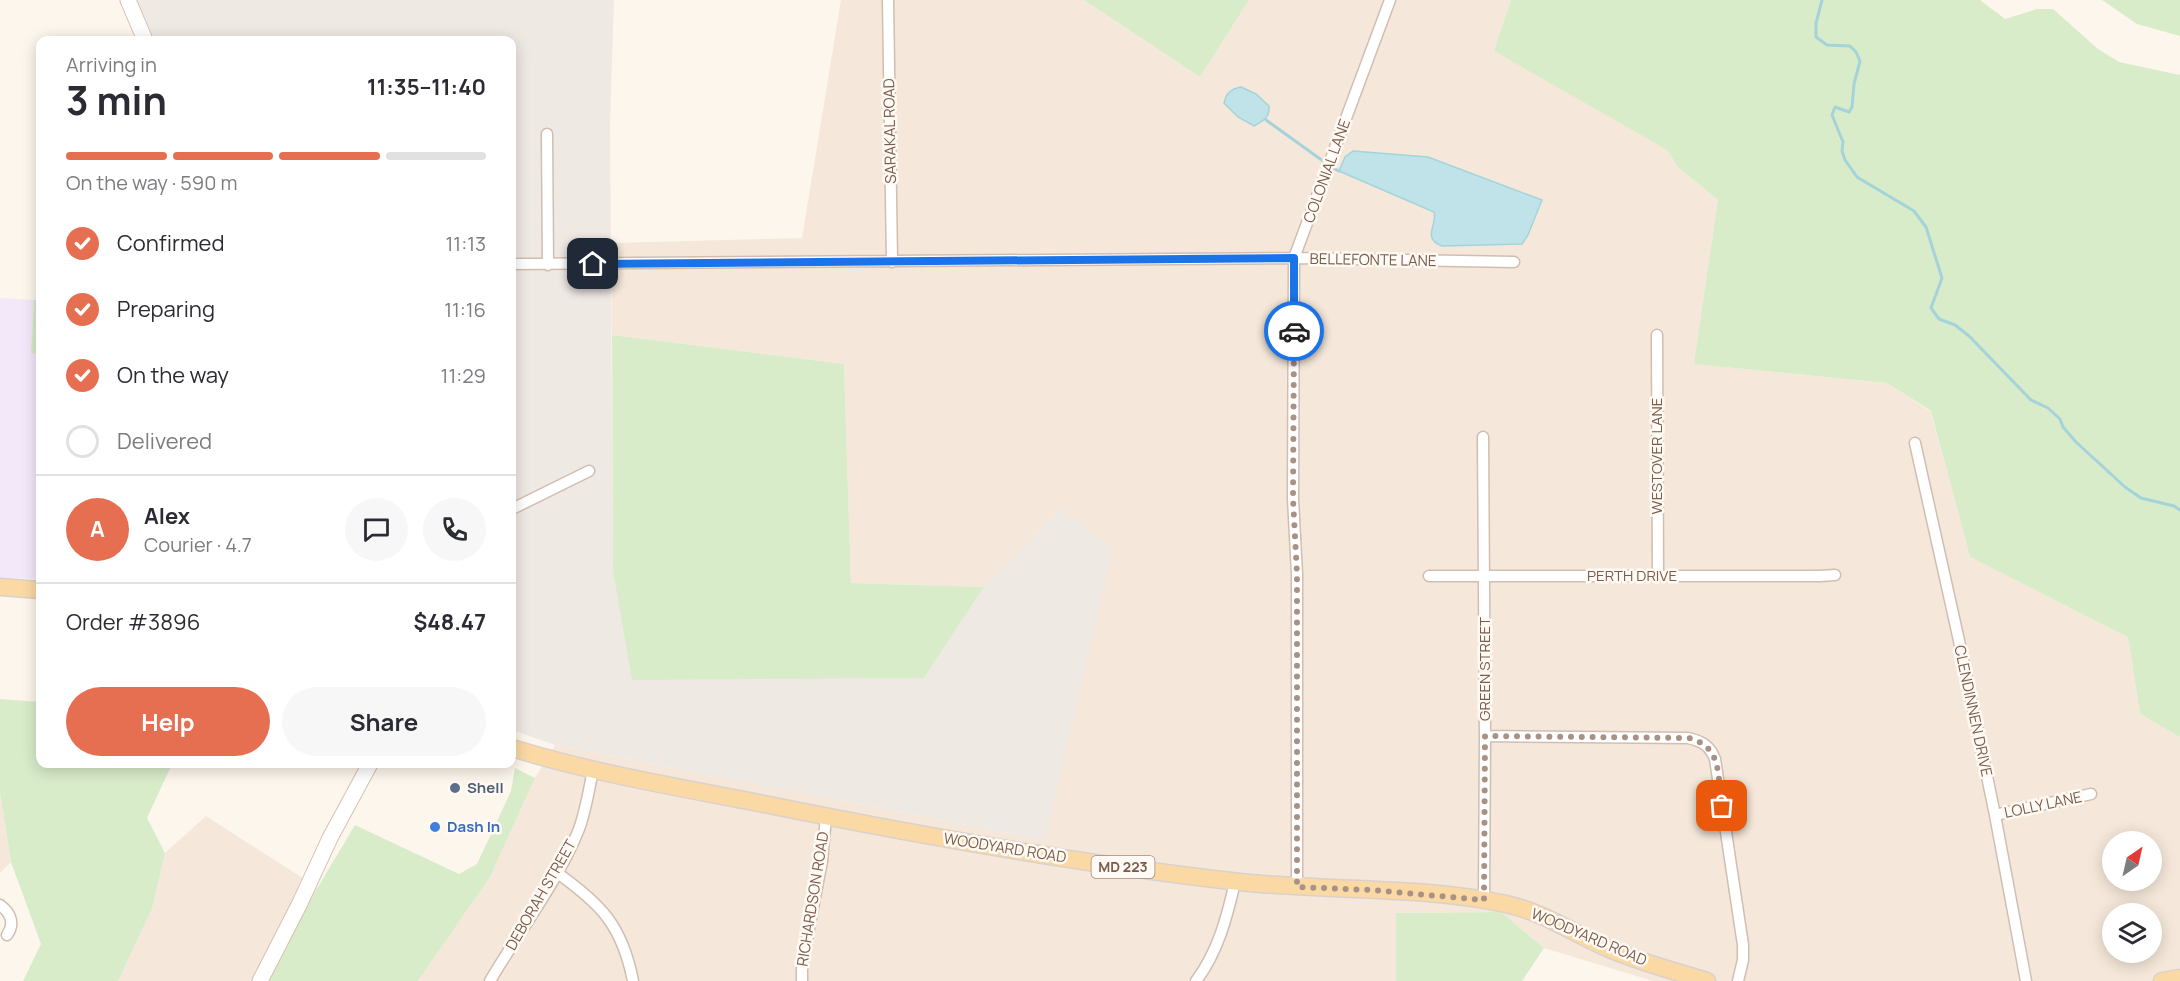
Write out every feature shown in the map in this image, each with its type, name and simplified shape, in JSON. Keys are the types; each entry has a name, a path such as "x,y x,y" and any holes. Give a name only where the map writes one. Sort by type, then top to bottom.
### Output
{"main road":[{"path":"0,587 36,590"},
{"name":"WOODYARD ROAD","path":"516,749 592,770 826,818 991,847 1235,882 1484,900 1541,915 1610,949 1707,981"},
{"path":"2162,981 2180,978"}],"street":[{"path":"128,0 143,36"},
{"name":"SARAKAL ROAD","path":"888,0 892,262"},
{"name":"COLONIAL LANE","path":"1297,887 1297,574 1293,499 1294,258 1390,0"},
{"path":"548,134 548,265"},
{"name":"BELLEFONTE LANE","path":"516,264 1294,258 1514,262"},
{"name":"WESTOVER LANE","path":"1657,335 1658,576"},
{"name":"GREEN STREET","path":"1483,437 1484,900"},
{"name":"CLENDINNEN DRIVE","path":"1915,443 1995,815 2026,981"},
{"path":"516,507 589,471"},
{"name":"PERTH DRIVE","path":"1429,576 1835,575"},
{"path":"1485,736 1689,738 1709,747 1715,759 1743,945 1743,960 1738,981"},
{"path":"260,981 330,838 368,768"},
{"path":"314,873 332,850 380,768"},
{"name":"DEBORAH STREET","path":"490,981 556,872 578,829 592,770"},
{"name":"LOLLY LANE","path":"1995,815 2091,794"},
{"name":"RICHARDSON ROAD","path":"802,981 802,965 815,903 826,818"},
{"path":"556,872 592,899 606,915 628,959 633,981"},
{"path":"1196,981 1221,934 1235,882"},
{"path":"0,905 11,918 11,928 7,935"}],"shaded area":[{"path":"137,0 614,0 610,124 613,570 924,678 984,587 1060,508 1113,548 1045,840 555,745 516,731 516,36 152,36"},
{"path":"841,0 1084,0 1200,77 1249,0 1511,0 1495,51 1667,150 1678,167 1718,200 1695,364 1887,383 1931,412 1970,557 2128,637 2140,714 2180,737 2180,981 1653,981 1544,948 1501,912 1396,913 1396,981 418,981 490,877 535,778 555,745 1045,840 1060,508 984,587 851,583 844,364 612,335 611,243 802,238"},
{"path":"0,298 34,300 31,352 36,353 36,579 0,578"},
{"path":"0,793 11,862 0,873"},
{"path":"206,816 318,888 262,981 118,981 152,909 165,853"}],"green space":[{"path":"1084,0 1249,0 1200,77"},
{"path":"1511,0 1980,0 2005,19 2037,9 2053,9 2098,49 2119,62 2180,75 2180,737 2140,714 2128,637 1970,557 1931,411 1887,383 1694,364 1718,200 1678,167 1667,150 1494,51"},
{"path":"2102,0 2180,0 2180,36 2137,24"},
{"path":"34,300 36,300 36,354 31,353"},
{"path":"612,335 844,364 851,583 984,587 924,678 632,680 613,570"},
{"path":"0,699 36,702 36,768 170,768 147,818 165,853 152,909 118,981 23,981 41,944 11,862 0,793"},
{"path":"515,768 535,778 490,877 418,981 262,981 355,825 459,874 477,864 511,791"},
{"path":"1501,912 1544,948 1522,981 1396,981 1396,913"}],"water":[{"path":"1241,87 1256,94 1269,106 1267,116 1254,126 1238,117 1224,103 1230,92"},
{"path":"1353,151 1428,157 1542,200 1522,244 1442,246 1432,239 1431,235 1434,212 1339,171 1345,157"}],"waterway":[{"path":"1822,0 1816,23 1816,37 1827,45 1850,46 1860,61 1854,84 1852,107 1849,112 1835,107 1832,115 1843,142 1842,151 1845,160 1857,177 1914,211 1926,227 1942,278 1931,308 1939,319 1955,325 1969,336 2031,400 2048,408 2060,419 2063,427 2076,442 2125,487 2141,498 2174,506 2180,510"},
{"path":"1266,120 1323,161"},
{"path":"1333,168 1339,171"}],"way so far":[{"path":"1294,331 1293,499 1297,574 1297,887 1371,890 1484,900 1485,736 1689,738 1698,740 1709,747 1715,759 1722,806"}],"place":[{"name":"Shell","path":"455,788"},
{"name":"Dash In","path":"435,827"}],"route":[{"path":"593,264 1294,258 1294,331"}]}
